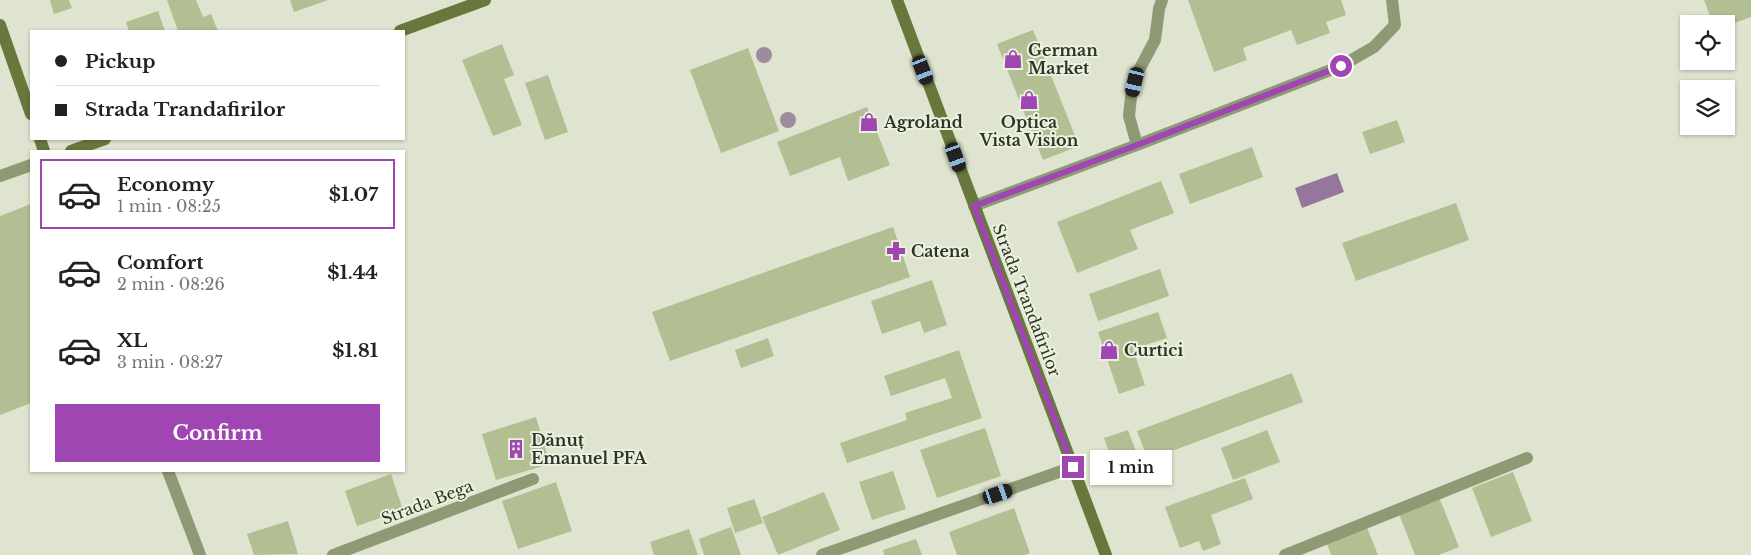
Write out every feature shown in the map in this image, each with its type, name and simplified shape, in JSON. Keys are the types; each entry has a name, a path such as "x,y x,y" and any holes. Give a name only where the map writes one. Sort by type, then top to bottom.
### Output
{"main road":[{"path":"403,30 485,0"},
{"name":"Strada Trandafirilor","path":"897,0 1106,555"},
{"path":"0,25 30,111"},
{"path":"74,150 102,140"}],"street":[{"path":"1137,145 1129,116 1131,97 1139,70 1155,40 1162,0"},
{"path":"974,206 1341,66 1374,47 1395,25 1392,0"},
{"path":"0,176 30,166"},
{"path":"1285,555 1527,458"},
{"path":"822,555 1073,467"},
{"path":"168,472 200,555"},
{"name":"Strada Bega","path":"334,555 533,479"}],"shaded area":[{"path":"1337,173 1344,192 1302,208 1295,188"}],"building":[{"path":"50,0 69,0 72,8 54,14"},
{"path":"167,0 196,0 203,17 211,14 218,30 178,30"},
{"path":"290,0 328,0 294,12"},
{"path":"1188,0 1341,0 1346,15 1326,22 1330,33 1297,45 1291,30 1243,48 1247,60 1214,72"},
{"path":"1704,0 1751,0 1751,17 1735,23 1735,15 1710,15"},
{"path":"158,11 165,30 129,30 126,22"},
{"path":"1033,30 1079,146 1043,160 997,44"},
{"path":"502,44 514,75 504,79 522,125 493,136 462,60"},
{"path":"748,48 779,131 721,153 690,70"},
{"path":"548,75 568,132 545,140 525,83"},
{"path":"867,107 890,165 848,181 840,157 790,176 777,142"},
{"path":"1397,120 1405,142 1370,154 1362,132"},
{"path":"1252,147 1263,177 1190,204 1179,174"},
{"path":"1161,181 1174,213 1130,230 1138,249 1077,273 1057,222"},
{"path":"1456,203 1469,240 1356,281 1342,243"},
{"path":"30,204 30,403 0,415 0,216"},
{"path":"893,227 910,277 670,361 652,312"},
{"path":"1160,269 1169,296 1098,321 1089,294"},
{"path":"932,280 947,325 924,333 920,321 882,334 871,301"},
{"path":"1158,312 1167,338 1133,349 1145,385 1119,394 1098,332"},
{"path":"768,338 774,356 741,368 735,350"},
{"path":"959,350 982,418 847,463 840,443 907,420 905,413 952,398 945,378 891,396 884,376"},
{"path":"1292,373 1303,402 1148,460 1137,431"},
{"name":"Dănuț Emanuel PFA","path":"536,417 550,464 496,480 482,434"},
{"path":"985,428 1001,476 937,498 920,450"},
{"path":"1128,430 1141,465 1116,473 1104,438"},
{"path":"1267,430 1280,462 1233,480 1221,448"},
{"path":"893,471 906,509 872,520 859,482"},
{"path":"1513,472 1532,521 1491,537 1472,488"},
{"path":"391,474 403,510 357,526 345,491"},
{"path":"1245,478 1253,499 1211,515 1221,544 1203,551 1199,541 1180,548 1165,507"},
{"path":"556,482 572,531 518,549 502,501"},
{"path":"824,492 840,530 778,555 762,517"},
{"path":"1439,497 1459,547 1439,555 1415,555 1399,514"},
{"path":"754,499 763,523 735,533 727,508"},
{"path":"1014,508 1030,553 1025,555 957,555 949,532"},
{"path":"288,521 298,554 254,555 247,534"},
{"path":"1366,525 1378,555 1331,555 1326,541"},
{"path":"731,527 741,555 704,555 699,539"},
{"path":"689,529 698,555 654,555 650,542"},
{"path":"916,539 922,555 884,555 883,550"}],"place":[{"name":"German Market","path":"1013,59"},
{"name":"Optica Vista Vision","path":"1029,100"},
{"name":"Agroland","path":"869,122"},
{"name":"Catena","path":"896,251"},
{"name":"Curtici","path":"1109,350"},
{"name":"Dănuț Emanuel PFA","path":"516,449"}],"route":[{"path":"1073,467 974,206 1341,66"}]}
